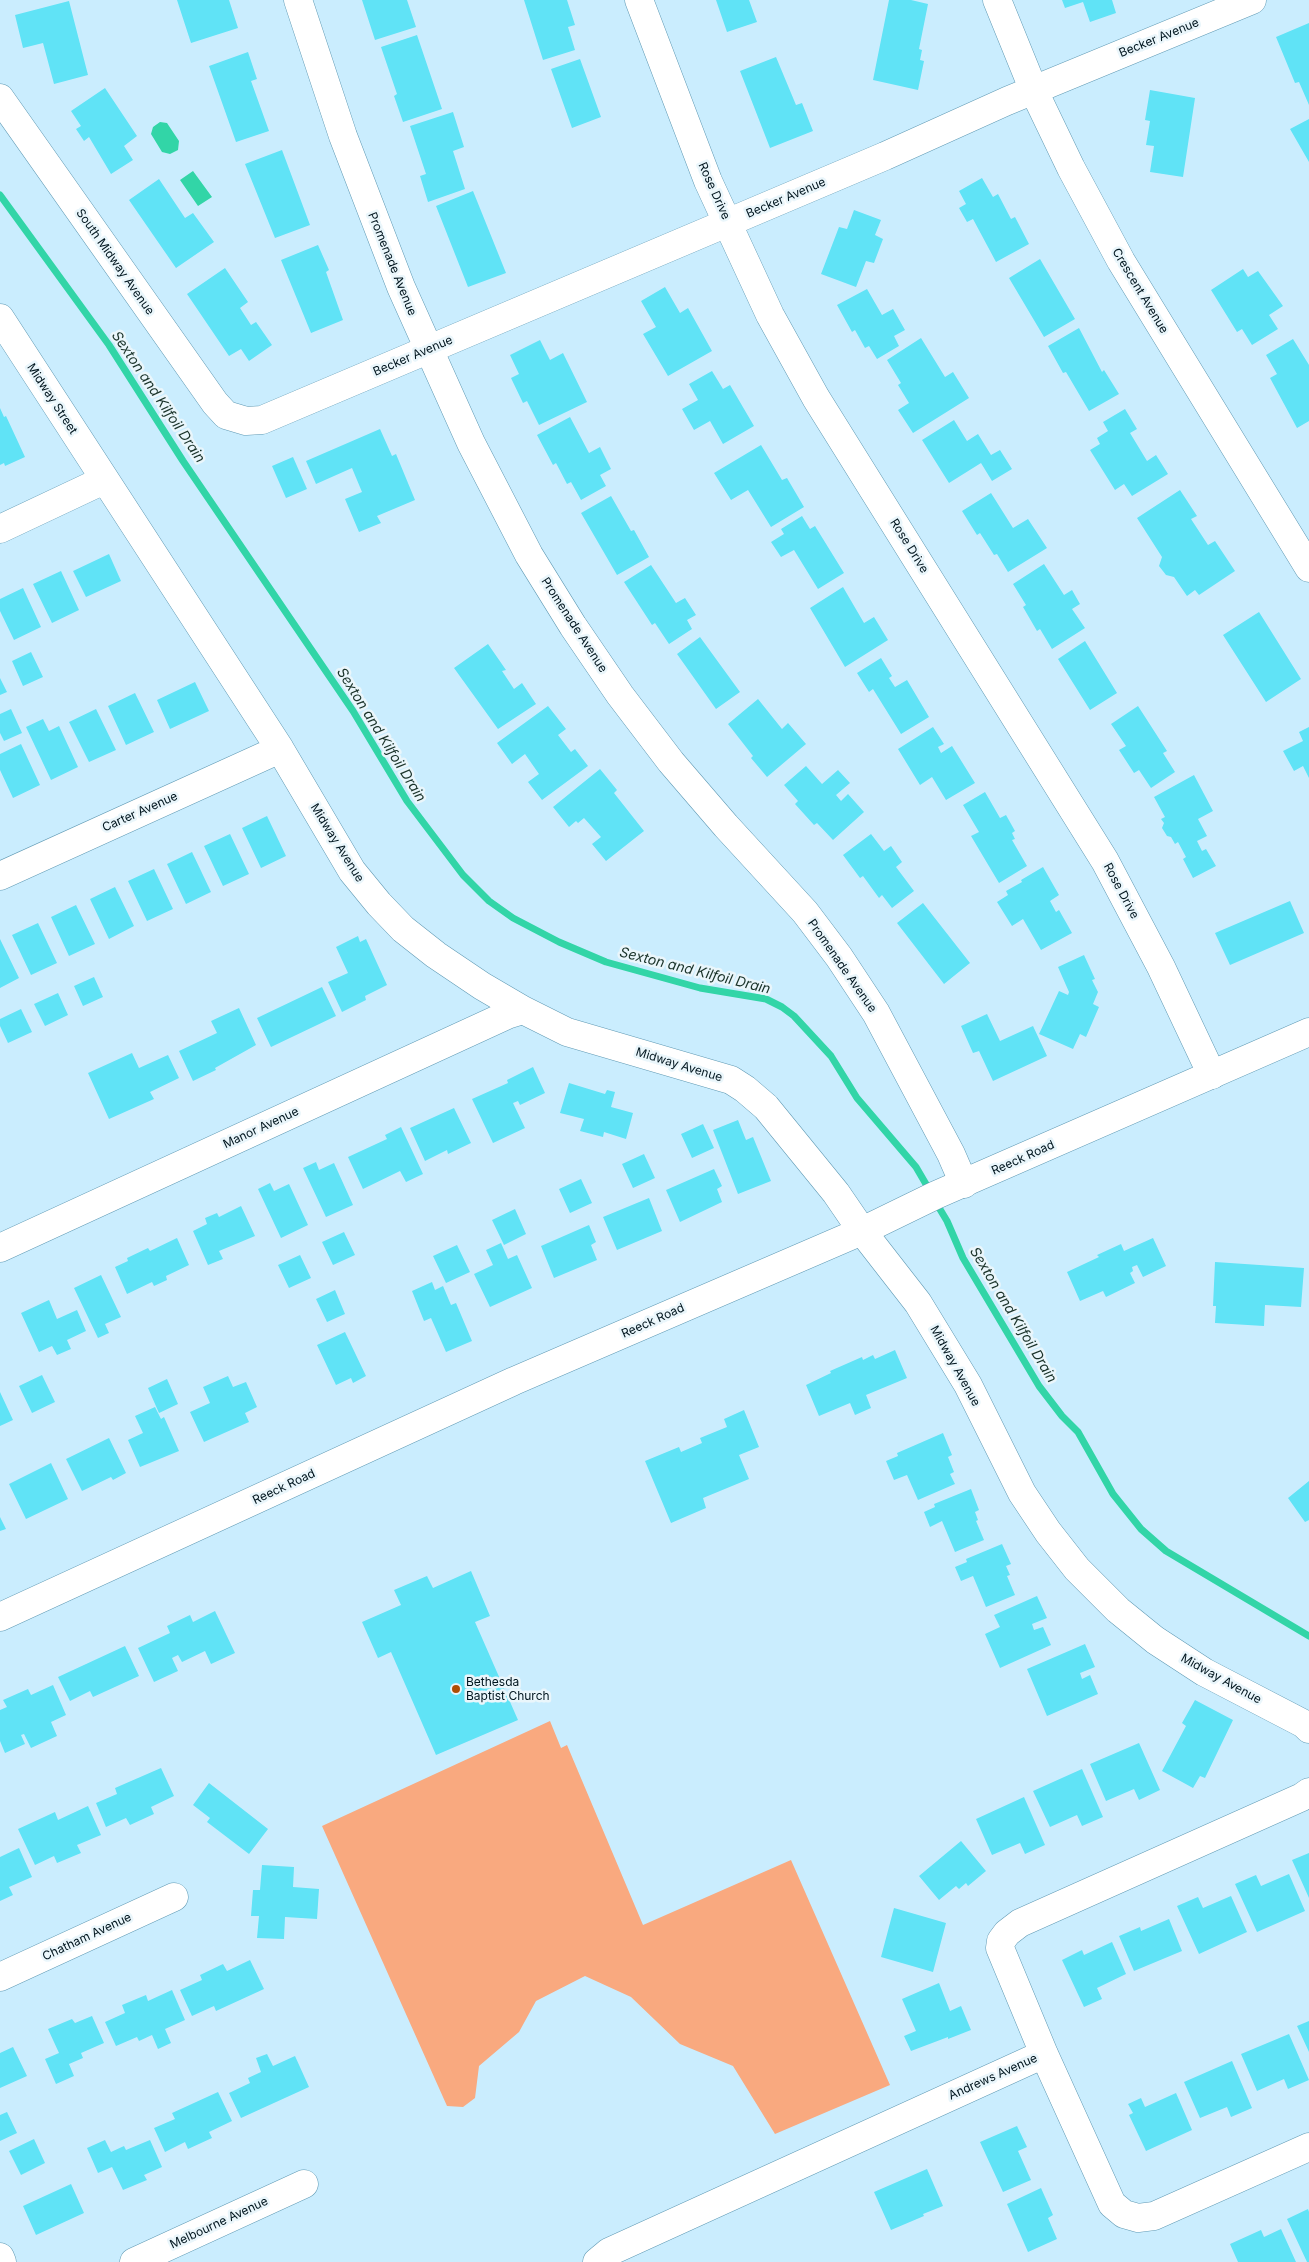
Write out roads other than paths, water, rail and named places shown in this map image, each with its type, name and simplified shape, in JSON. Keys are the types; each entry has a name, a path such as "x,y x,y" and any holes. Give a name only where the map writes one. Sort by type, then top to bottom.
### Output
{"street":[{"name":"Promenade Avenue","path":"298,0 368,205 401,288 471,443 529,555 573,626 620,696 671,762 726,826 805,912 839,957 876,1013 951,1154 959,1186"},
{"name":"Rose Drive","path":"639,0 708,181 770,315 816,398 1105,862 1162,967 1212,1075"},
{"name":"Crescent Avenue","path":"997,0 1034,90 1071,168 1121,261 1309,568"},
{"name":"Becker Avenue","path":"236,419 246,421 262,420 728,223 1034,90 1252,0"},
{"name":"South Midway Avenue","path":"0,98 215,403 226,415 236,419"},
{"name":"Midway Street","path":"0,318 104,480"},
{"path":"0,529 104,480"},
{"name":"Midway Avenue","path":"104,480 280,749 352,871 379,904 403,928 436,955 482,986 524,1010 567,1032 715,1074 745,1089 766,1106 836,1193 918,1303 968,1385 1022,1493 1048,1532 1077,1569 1118,1610 1155,1640 1204,1672 1304,1724 1309,1729"},
{"name":"Carter Avenue","path":"0,876 280,749"},
{"name":"Manor Avenue","path":"0,1248 498,1019 524,1010"},
{"name":"Reeck Road","path":"0,1617 514,1381 862,1230 1309,1032"},
{"path":"1044,2054 1000,1948 1007,1933 1020,1923 1302,1797 1309,1792"},
{"name":"Chatham Avenue","path":"0,1977 174,1897"},
{"name":"Andrews Avenue","path":"597,2262 609,2252 1044,2054 1112,2204 1124,2214 1138,2218 1154,2216 1309,2146"},
{"name":"Melbourne Avenue","path":"134,2262 304,2184"},
{"path":"0,2257 2,2262"}],"waterway":[{"name":"Sexton and Kilfoil Drain","path":"0,195 109,345 183,461 353,711 407,801 463,875 489,901 513,918 559,942 606,962 700,988 766,999 782,1007 794,1016 831,1056 857,1098 916,1167 930,1191"},
{"name":"Sexton and Kilfoil Drain","path":"935,1201 947,1221 963,1258 1039,1386 1062,1416 1078,1432 1113,1494 1141,1529 1166,1551 1309,1636"}],"place":[{"name":"Bethesda Baptist Church","path":"456,1689"}]}
